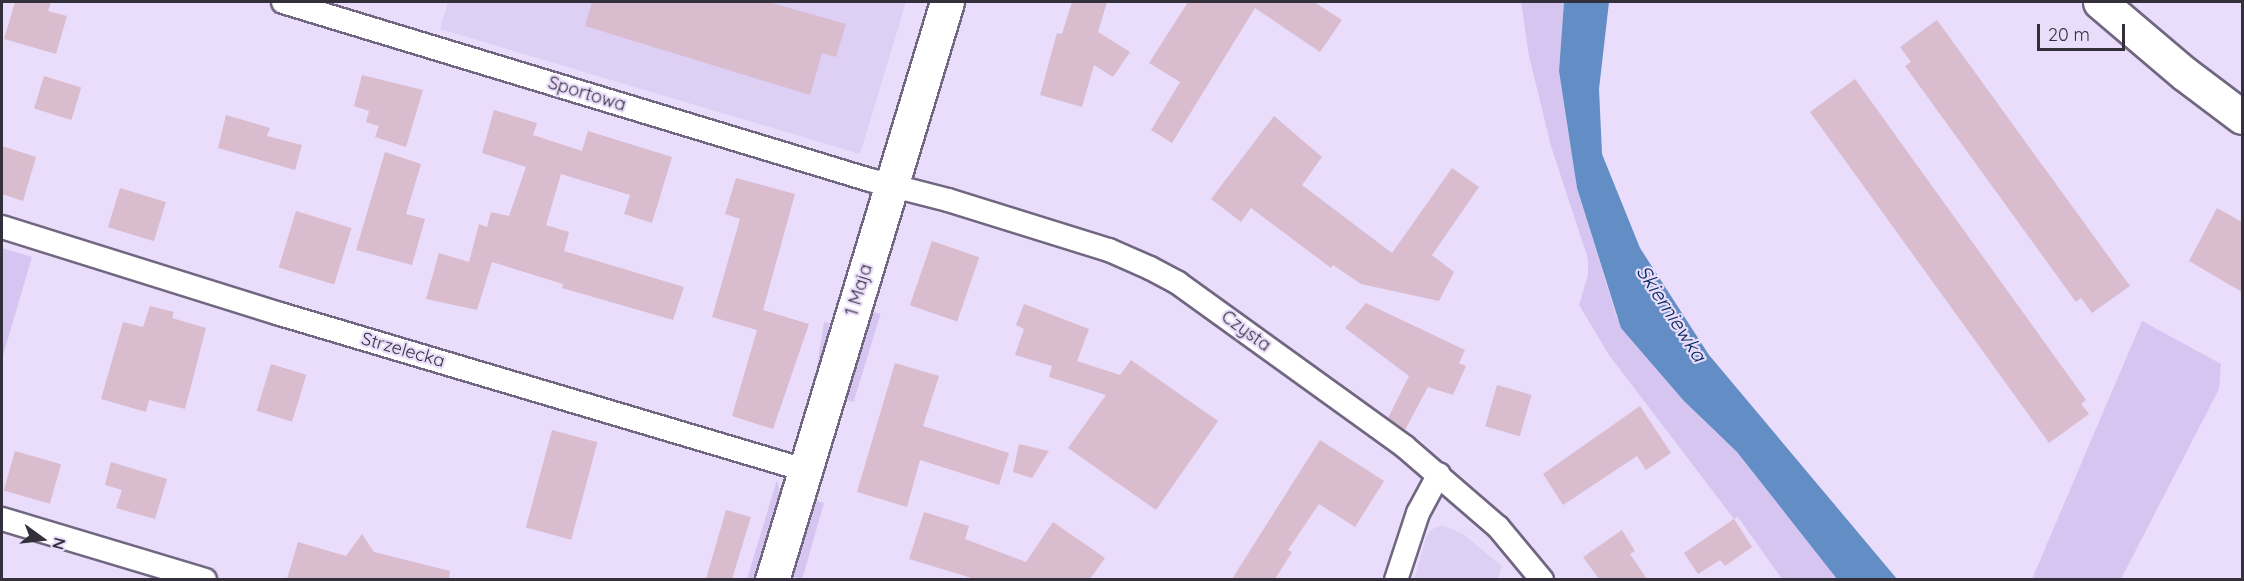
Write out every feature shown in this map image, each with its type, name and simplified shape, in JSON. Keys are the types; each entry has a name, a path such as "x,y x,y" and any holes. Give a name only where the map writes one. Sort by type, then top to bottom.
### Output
{"main road":[{"name":"1 Maja","path":"772,579 947,2"},
{"path":"2100,2 2185,75 2242,117"}],"street":[{"name":"Sportowa","path":"283,2 870,180 891,183"},
{"name":"Czysta","path":"891,183 1109,250 1160,273 1332,393 1438,474 1498,527 1542,579"},
{"name":"Strzelecka","path":"2,227 280,314 805,470"},
{"path":"1396,579 1418,513 1438,474"},
{"path":"2,519 205,579"}],"shaded area":[{"path":"448,2 906,2 860,154 440,29"},
{"path":"1521,2 1564,2 1559,71 1577,188 1617,318 1701,418 1737,452 1837,579 1782,579 1738,517 1734,519 1609,355 1579,305 1588,275 1588,259 1551,146 1529,56"},
{"path":"2,248 32,257 2,359"},
{"path":"871,311 881,314 854,402 844,399"},
{"path":"2142,321 2221,364 2219,389 2121,579 2032,579"},
{"path":"824,322 830,323 810,447 804,446"},
{"path":"777,480 780,492 754,579 747,579"},
{"path":"813,500 824,503 802,579 792,576"},
{"path":"1441,525 1463,534 1502,566 1497,579 1414,580 1426,538 1431,530"}],"water":[{"name":"Skierniewka","path":"1564,2 1609,2 1599,89 1602,154 1640,248 1709,355 1897,579 1837,579 1737,452 1684,401 1621,328 1577,188 1559,71"}],"building":[{"path":"15,2 51,2 48,11 67,16 56,54 4,39"},
{"path":"592,2 768,2 846,24 836,57 822,53 810,95 585,26"},
{"path":"1072,2 1107,2 1098,32 1130,52 1113,77 1094,65 1082,107 1040,95 1057,33 1062,34"},
{"path":"1188,2 1314,2 1342,20 1320,52 1255,8 1172,143 1151,130 1180,82 1149,63"},
{"path":"1937,20 2130,286 2092,313 2081,298 2076,302 1905,66 1911,62 1900,47"},
{"path":"362,75 423,90 406,147 375,137 379,126 366,122 369,111 354,106"},
{"path":"44,76 81,87 71,120 34,109"},
{"path":"1855,79 2086,400 2081,404 2089,414 2049,443 1810,112"},
{"path":"494,110 537,123 533,135 582,151 588,131 672,157 652,223 624,214 630,195 561,174 546,225 569,232 564,251 684,287 673,320 562,288 563,284 492,262 477,310 426,299 439,253 469,262 479,224 487,227 491,212 509,216 526,167 482,153"},
{"path":"226,115 270,128 267,136 302,145 295,170 218,148"},
{"path":"1274,116 1322,157 1302,185 1392,253 1452,168 1479,187 1432,255 1454,272 1439,301 1361,284 1333,265 1331,268 1251,208 1241,222 1211,199"},
{"path":"2,146 36,157 23,201 2,194"},
{"path":"385,152 421,164 406,214 425,219 412,265 356,250"},
{"path":"736,178 795,194 763,310 809,324 773,429 732,416 757,330 712,317 740,219 725,214"},
{"path":"120,188 166,202 154,241 108,227"},
{"path":"2217,208 2242,222 2242,292 2189,261"},
{"path":"296,211 351,228 334,284 279,267"},
{"path":"932,241 979,257 957,322 910,305"},
{"path":"1366,303 1465,350 1459,363 1466,366 1453,395 1428,387 1405,430 1388,418 1409,376 1345,328"},
{"path":"1024,304 1089,329 1077,361 1120,375 1131,360 1218,421 1156,510 1068,448 1106,395 1049,377 1052,366 1015,355 1024,329 1016,325"},
{"path":"150,306 174,312 172,318 206,328 185,409 149,400 146,412 101,399 123,322 143,327"},
{"path":"895,363 939,376 923,426 1009,453 999,485 920,460 907,507 857,492"},
{"path":"271,364 306,375 292,422 257,411"},
{"path":"1497,385 1532,395 1520,436 1485,426"},
{"path":"1640,406 1671,453 1646,470 1637,456 1563,505 1543,474"},
{"path":"552,430 597,442 571,540 526,528"},
{"path":"1320,440 1384,481 1355,527 1319,504 1288,550 1292,552 1275,579 1232,579"},
{"path":"1019,444 1049,451 1032,478 1013,472"},
{"path":"15,451 61,464 50,504 4,490"},
{"path":"111,462 167,479 155,519 116,508 122,490 105,485"},
{"path":"726,510 751,517 732,579 706,579"},
{"path":"924,512 969,526 965,539 1026,562 1053,522 1105,558 1090,579 975,579 909,559"},
{"path":"1734,519 1752,547 1725,566 1720,560 1698,574 1684,553"},
{"path":"1622,530 1635,551 1630,554 1647,579 1599,579 1583,557"},
{"path":"362,534 374,552 450,571 449,579 287,579 298,542 346,556"}]}
